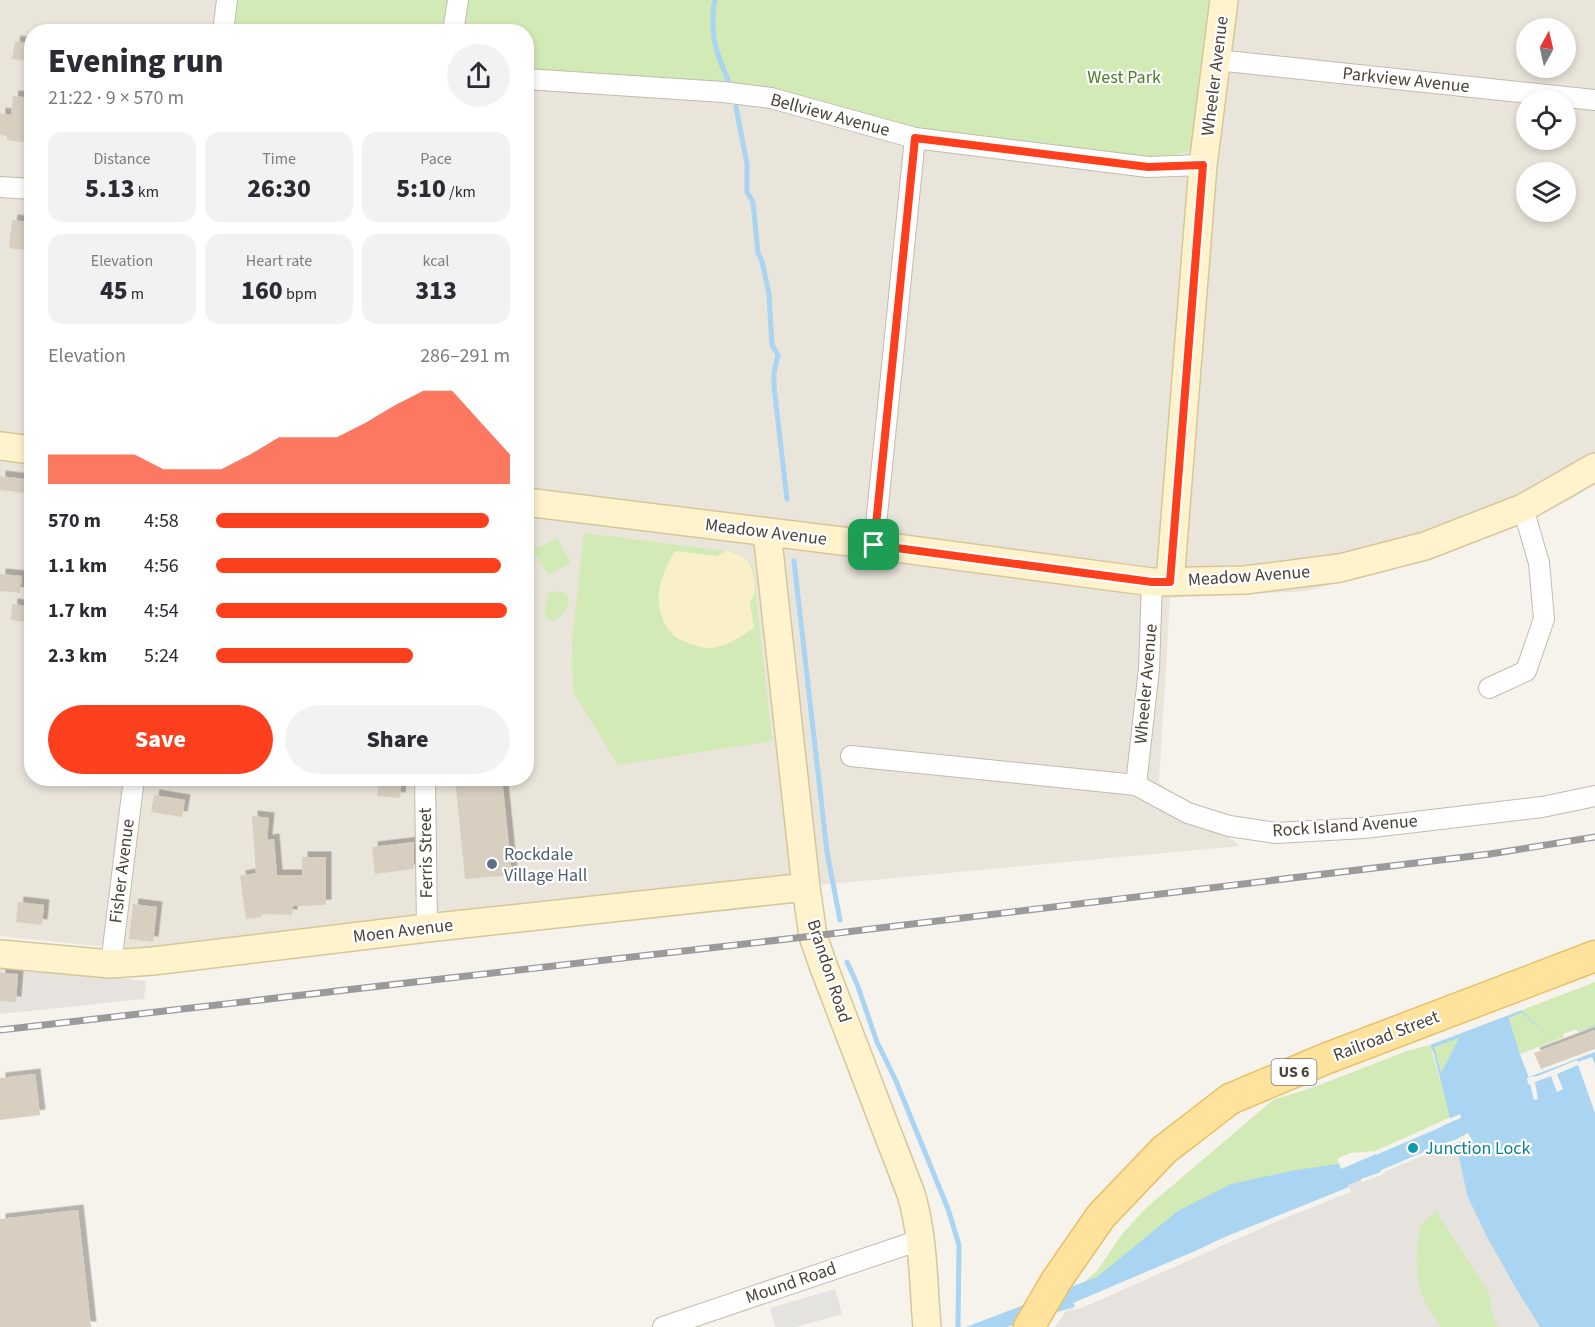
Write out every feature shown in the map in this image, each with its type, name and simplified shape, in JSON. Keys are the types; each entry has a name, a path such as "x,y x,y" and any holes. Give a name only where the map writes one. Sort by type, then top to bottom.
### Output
{"main road":[{"name":"Railroad Street","path":"1029,1327 1056,1281 1101,1216 1164,1150 1230,1099 1325,1059 1595,956"}],"street":[{"path":"224,24 227,0"},
{"path":"454,24 458,0"},
{"name":"Wheeler Avenue","path":"1136,785 1161,582 1203,165 1224,0"},
{"name":"Parkview Avenue","path":"1217,60 1595,100"},
{"name":"Bellview Avenue","path":"534,80 723,92 771,98 915,138 1148,167 1203,165"},
{"path":"874,545 915,138"},
{"path":"0,187 24,188"},
{"path":"0,446 24,449"},
{"name":"Meadow Avenue","path":"534,503 1161,582 1245,580 1340,568 1425,546 1523,508 1595,467"},
{"path":"1489,688 1526,671 1544,620 1539,563 1523,508"},
{"name":"Brandon Road","path":"767,532 813,936 916,1210 927,1327"},
{"name":"Rock Island Avenue","path":"851,756 1136,785 1188,813 1229,826 1276,833 1376,826 1542,807 1595,796"},
{"name":"Fisher Avenue","path":"111,964 133,786"},
{"name":"Ferris Street","path":"425,786 427,928"},
{"name":"Moen Avenue","path":"0,954 111,964 153,961 427,928 806,887"},
{"name":"Mound Road","path":"663,1327 920,1240"}],"shaded area":[{"path":"0,0 237,0 234,24 24,24 24,786 534,786 534,77 1160,158 1194,150 1236,0 1595,0 1595,483 1572,499 1434,557 1307,591 1170,598 1159,783 1240,846 126,949 0,936"},
{"path":"0,966 146,981 144,999 0,1014"},
{"path":"1455,1140 1467,1195 1540,1327 1055,1327 1066,1311 1075,1306"},
{"path":"835,1289 842,1314 796,1327 775,1327 770,1308"}],"green space":[{"name":"West Park","path":"237,0 1210,0 1194,150 1160,158 926,132 873,116 534,77 534,24 234,24"},
{"path":"584,533 734,552 745,557 753,566 772,741 618,765 573,692 572,641"},
{"path":"557,538 571,563 548,575 534,550"},
{"path":"558,591 567,594 567,608 561,616 550,621 545,611 548,593"},
{"path":"1595,982 1595,1025 1520,1054 1509,1017 1522,1011 1536,1024 1522,1010"},
{"path":"1460,1037 1441,1074 1433,1047"},
{"path":"1430,1045 1451,1117 1375,1151 1350,1153 1337,1159 1341,1169 1323,1200 1084,1282 1097,1271 1122,1234 1146,1208 1273,1100 1314,1087 1407,1051"},
{"path":"1436,1211 1490,1295 1491,1310 1498,1327 1441,1327 1426,1303 1417,1272 1419,1234 1420,1225"}],"sand":[{"path":"675,551 717,556 725,551 738,554 746,559 754,579 755,591 750,603 754,628 739,638 711,648 690,644 672,634 662,617 659,598 663,576"}],"water":[{"path":"1522,1010 1553,1042 1595,1025 1595,1327 1540,1327 1486,1235 1467,1195 1456,1143 1448,1142 1348,1185 1350,1189 1081,1305 1007,1327 966,1327 1097,1277 1178,1211 1231,1184 1296,1170 1339,1164 1341,1169 1451,1122 1430,1045","holes":["1522,1012 1552,1041 1552,1042 1520,1054 1509,1018","1459,1038 1441,1073 1434,1047"]}],"pier":[{"path":"1595,1026 1595,1052 1529,1077 1592,1057 1595,1065 1595,1113 1578,1065 1557,1074 1563,1089 1557,1092 1551,1076 1535,1082 1538,1099 1534,1100 1520,1054 1564,1037 1563,1034 1576,1029 1578,1032"},
{"path":"1460,1114 1461,1118 1376,1155 1375,1151"},
{"path":"1468,1133 1471,1141 1461,1145 1460,1142 1448,1145 1362,1182 1361,1179"},
{"path":"1349,1187 1351,1192 1280,1220 1082,1308 1072,1310 1075,1306 1073,1303 1227,1236"}],"building":[{"path":"15,41 24,43 24,60 12,59"},
{"path":"13,96 24,97 24,142 7,140 7,136 0,135 0,113 11,115"},
{"path":"12,220 24,221 24,250 9,248"},
{"path":"0,476 24,479 24,493 0,490"},
{"path":"0,574 22,576 20,593 0,591"},
{"path":"12,604 24,606 24,622 11,620"},
{"path":"378,786 401,786 400,798 377,796"},
{"path":"456,786 503,786 512,875 465,879"},
{"path":"154,795 185,800 182,817 151,812"},
{"path":"252,816 269,818 267,840 274,839 277,875 302,875 302,857 326,857 326,905 293,906 292,915 262,914 262,917 246,919 240,876 256,873"},
{"path":"414,842 414,869 375,874 372,847"},
{"path":"18,902 44,905 42,925 16,922"},
{"path":"133,904 157,907 153,942 129,939"},
{"path":"0,973 18,974 16,1002 0,1001"},
{"path":"1595,1030 1595,1049 1541,1069 1534,1053"},
{"path":"35,1074 40,1115 0,1120 0,1078"},
{"path":"78,1210 91,1327 0,1327 0,1219"}],"waterway":[{"path":"715,0 713,7 714,38 731,87"},
{"path":"736,107 747,164 747,192 753,202 758,253 769,294 772,345 778,355 774,372 774,387 787,499"},
{"path":"794,561 827,852 840,920"},
{"path":"847,962 877,1042 896,1081 948,1209 959,1245 958,1327"}],"railway":[{"path":"0,1030 813,936 1490,854 1595,837"}],"place":[{"name":"Rockdale Village Hall","path":"492,864"},
{"name":"Junction Lock","path":"1413,1148"}],"route":[{"path":"915,138 1148,167 1203,165 1170,582 1152,582 874,545 915,138"}]}
